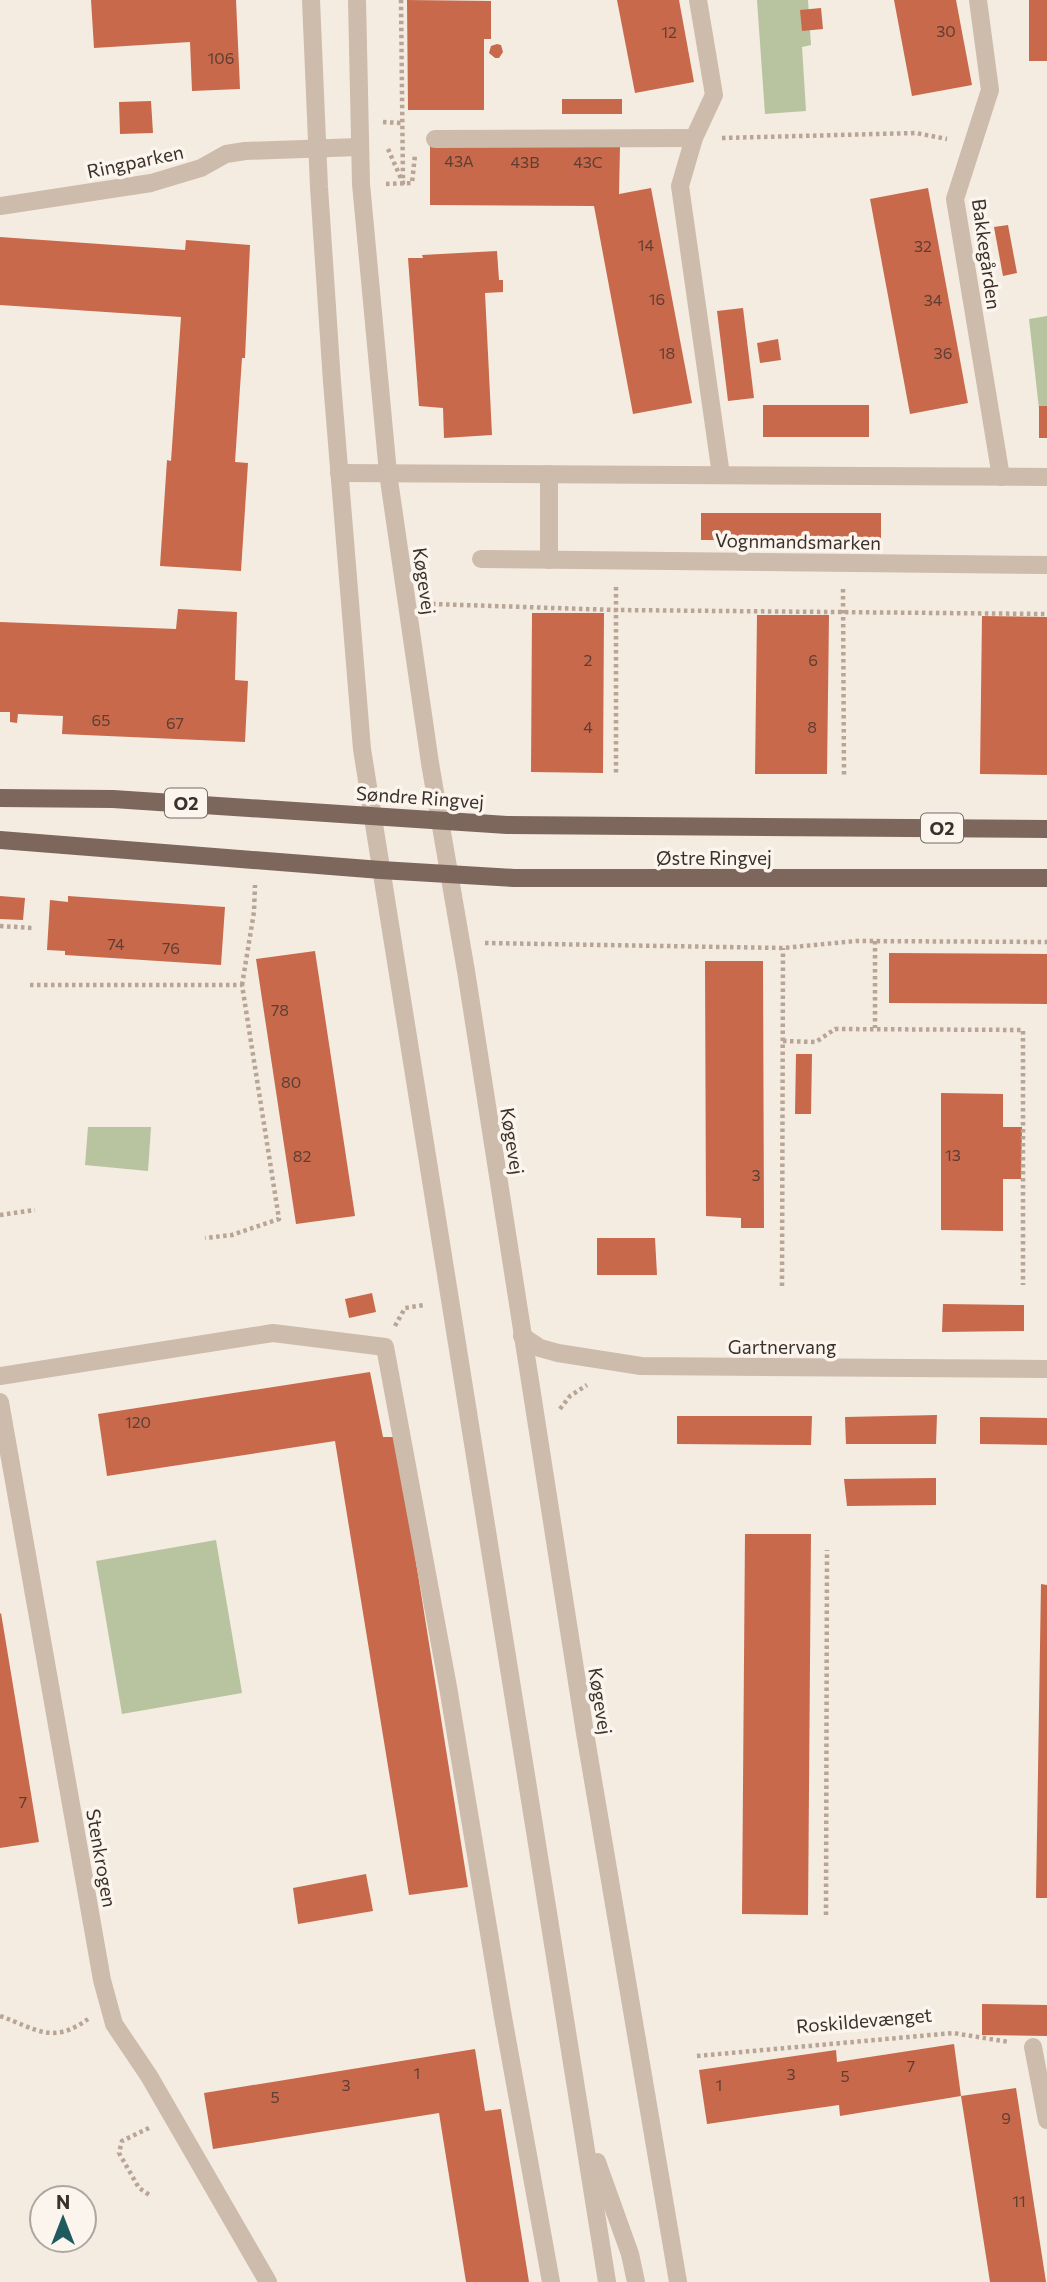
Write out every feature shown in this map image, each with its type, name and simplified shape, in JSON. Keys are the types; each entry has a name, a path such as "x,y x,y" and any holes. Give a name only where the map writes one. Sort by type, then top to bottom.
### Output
{"main road":[{"name":"Søndre Ringvej","path":"0,798 113,799 507,825 1047,829"},
{"path":"0,840 381,870"},
{"name":"Østre Ringvej","path":"381,870 514,878 1047,878"}],"street":[{"path":"312,0 317,149 339,473 362,749 607,2282"},
{"name":"Køgevej","path":"357,0 359,147 388,473 585,1733 678,2282"},
{"path":"698,0 714,95 694,138 680,186 721,475"},
{"name":"Bakkegården","path":"978,0 990,90 955,199 1001,477"},
{"path":"435,139 694,138"},
{"name":"Ringparken","path":"0,206 151,183 201,168 226,154 359,147"},
{"path":"339,473 1047,477"},
{"path":"549,474 549,560"},
{"name":"Vognmandsmarken","path":"481,559 1047,565"},
{"path":"0,1376 273,1334 385,1347 448,1686 500,2003 551,2282"},
{"name":"Gartnervang","path":"522,1336 540,1348 558,1353 641,1366 1047,1369"},
{"name":"Stenkrogen","path":"0,1402 102,1980 114,2024 173,2117 268,2282"},
{"path":"1033,2046 1047,2120"},
{"path":"583,2126 630,2254 636,2282"}],"path":[{"path":"694,138 916,133 972,145"},
{"path":"615,560 617,775"},
{"path":"842,563 844,777"},
{"path":"407,603 615,610 1047,614"},
{"path":"205,1238 232,1235 279,1219 242,985 254,912 256,860"},
{"path":"0,926 33,928"},
{"path":"460,942 783,948 875,941 1047,942"},
{"path":"875,941 875,1028"},
{"path":"782,1286 783,948"},
{"path":"30,985 242,985"},
{"path":"783,1041 816,1042 835,1029 1023,1030 1023,1285"},
{"path":"0,1215 35,1210"},
{"path":"385,1347 405,1308 449,1300"},
{"path":"556,1414 570,1396 596,1382"},
{"path":"826,1915 827,1550"},
{"path":"0,2015 54,2035 75,2029 108,2004"},
{"name":"Roskildevænget","path":"697,2056 953,2033 1033,2046"},
{"path":"151,2196 138,2188 131,2177 119,2153 122,2141 173,2117"}],"green space":[{"path":"757,0 808,0 811,45 802,47 806,111 765,114"},
{"path":"1047,316 1047,409 1039,409 1029,319"},
{"path":"88,1127 151,1127 148,1171 85,1165"},
{"path":"216,1540 242,1693 122,1714 96,1561"}],"building":[{"path":"91,0 236,0 240,89 192,91 190,42 94,48"},
{"path":"407,0 491,1 491,39 484,39 484,110 408,110"},
{"path":"617,0 679,0 694,82 635,93"},
{"path":"894,0 956,0 972,85 912,96"},
{"path":"1029,0 1047,0 1047,61 1029,61"},
{"path":"821,8 823,29 802,31 800,10"},
{"path":"501,45 503,52 499,58 495,58 489,53 491,46"},
{"path":"562,99 622,99 622,114 562,114"},
{"path":"151,101 153,133 120,134 119,102"},
{"path":"430,145 620,146 619,194 651,188 692,403 633,414 594,206 430,205"},
{"path":"928,188 968,403 910,414 870,199"},
{"path":"1008,225 1017,273 1003,276 994,227"},
{"path":"0,237 185,250 186,240 250,245 245,358 242,358 235,462 248,463 241,571 160,566 167,460 171,461 181,317 0,305"},
{"path":"497,251 499,280 503,280 503,292 485,293 492,435 444,438 443,408 419,406 408,258"},
{"path":"743,308 754,398 728,401 717,311"},
{"path":"778,339 781,360 760,363 757,343"},
{"path":"763,405 869,405 869,437 763,437"},
{"path":"1039,406 1047,406 1047,438 1039,438"},
{"path":"701,513 881,513 881,541 701,540"},
{"path":"178,609 237,612 235,680 248,681 245,742 62,734 63,716 18,714 17,723 10,722 10,712 0,712 0,622 176,629"},
{"path":"532,613 604,613 603,773 531,772"},
{"path":"757,615 829,615 827,774 755,774"},
{"path":"982,616 1047,617 1047,775 980,774"},
{"path":"0,896 25,898 23,920 0,919"},
{"path":"68,896 225,907 221,965 65,955 65,951 47,950 50,900 68,902"},
{"path":"315,951 355,1216 296,1224 256,959"},
{"path":"889,953 1047,954 1047,1004 889,1003"},
{"path":"705,961 763,961 764,1228 741,1228 741,1218 706,1216"},
{"path":"796,1054 812,1054 811,1114 795,1114"},
{"path":"941,1093 1003,1094 1003,1127 1022,1127 1021,1179 1003,1179 1003,1231 941,1230"},
{"path":"597,1238 655,1238 657,1275 597,1275"},
{"path":"372,1293 376,1312 349,1318 345,1299"},
{"path":"943,1304 1024,1305 1024,1331 942,1332"},
{"path":"370,1372 383,1437 396,1437 468,1887 409,1895 335,1441 107,1476 98,1414"},
{"path":"937,1415 936,1444 846,1444 845,1417"},
{"path":"677,1416 812,1416 811,1445 677,1444"},
{"path":"980,1417 1047,1418 1047,1445 980,1444"},
{"path":"936,1478 936,1505 847,1506 844,1479"},
{"path":"745,1534 811,1534 808,1915 742,1914"},
{"path":"1041,1584 1047,1585 1047,1898 1036,1898"},
{"path":"0,1614 39,1842 0,1848"},
{"path":"366,1874 373,1911 298,1924 293,1888"},
{"path":"982,2004 1047,2005 1047,2036 982,2035"},
{"path":"954,2044 961,2096 840,2116 839,2105 707,2124 699,2070 836,2050 837,2062"},
{"path":"475,2049 485,2111 501,2109 529,2282 466,2282 439,2113 213,2149 204,2093"},
{"path":"1016,2088 1046,2282 990,2282 961,2096"}]}
